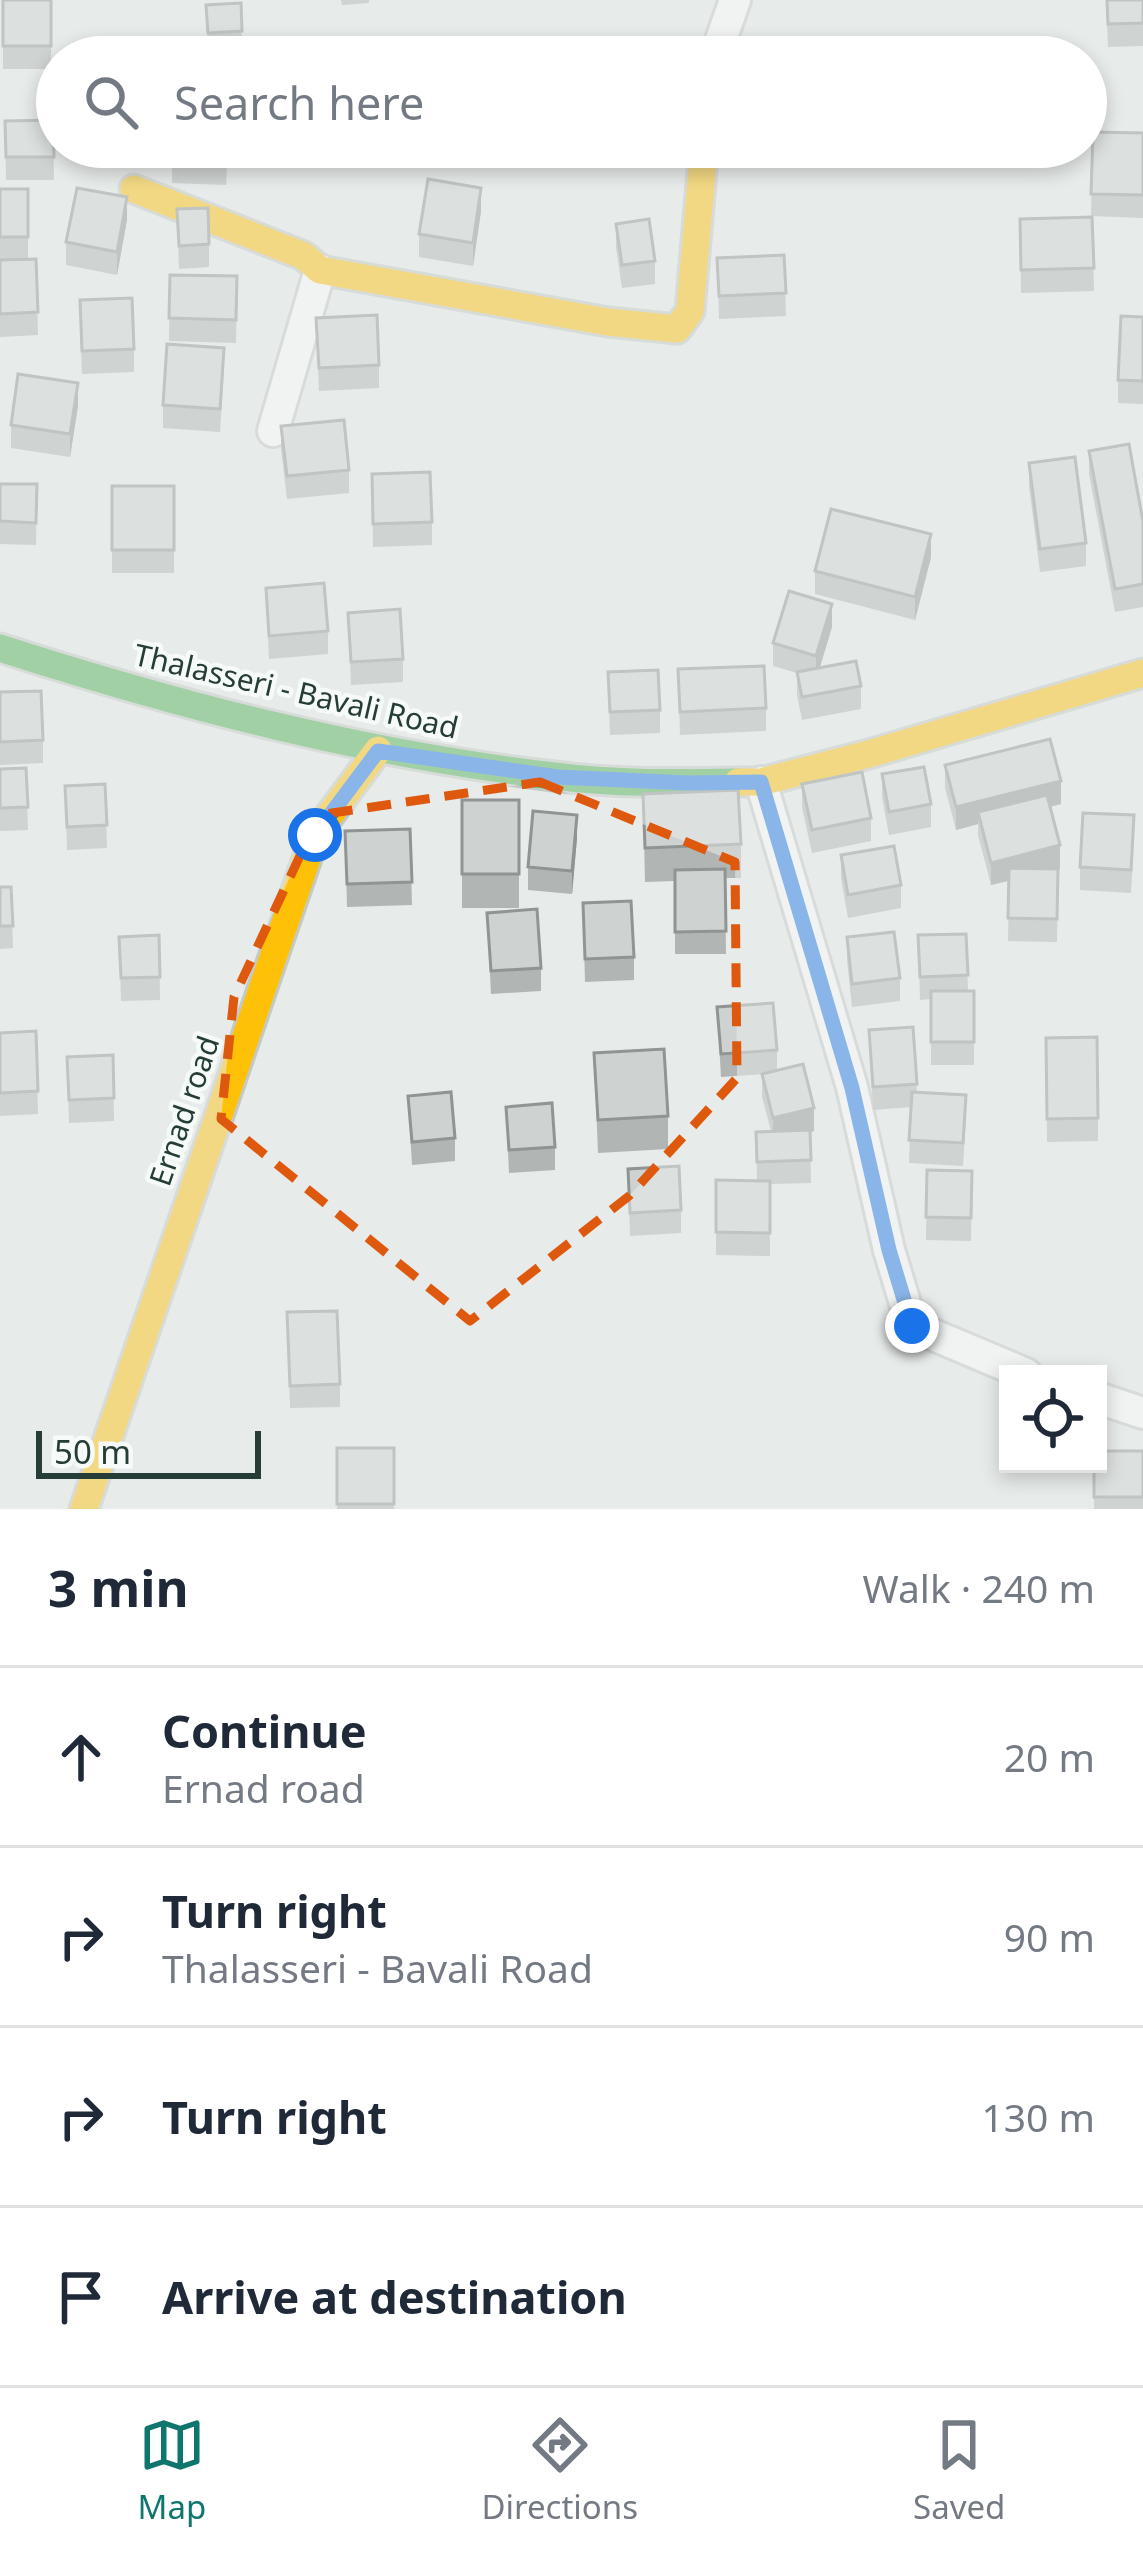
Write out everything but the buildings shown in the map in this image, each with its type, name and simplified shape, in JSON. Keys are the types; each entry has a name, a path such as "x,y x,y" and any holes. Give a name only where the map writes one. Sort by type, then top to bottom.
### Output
{"street":[{"path":"722,36 735,0"},
{"path":"134,189 304,256 320,270 608,322 677,329 690,311 702,168"},
{"path":"273,431 320,270"},
{"name":"Thalasseri - Bavali Road","path":"0,648 135,691 378,751 558,777 688,783 761,782 1143,673"},
{"name":"Ernad road","path":"84,1509 315,835 378,751"},
{"path":"761,782 852,1088 889,1250 912,1326 1005,1365"},
{"path":"1107,1401 1143,1413"}],"highlighted area":[{"path":"540,782 735,862 737,1078 629,1196 470,1321 221,1119 234,997 319,815"}],"traffic: fast":[{"path":"0,648 205,708 413,755 577,779 738,782"}],"traffic: slow":[{"path":"134,189 304,256 320,270 608,322 677,329 690,311 702,168"},
{"path":"738,782 761,782 869,754 1143,673"},
{"path":"84,1509 315,835 378,750"}],"route":[{"path":"315,835 378,751 558,777 761,782 852,1088 889,1250 912,1326"}]}
